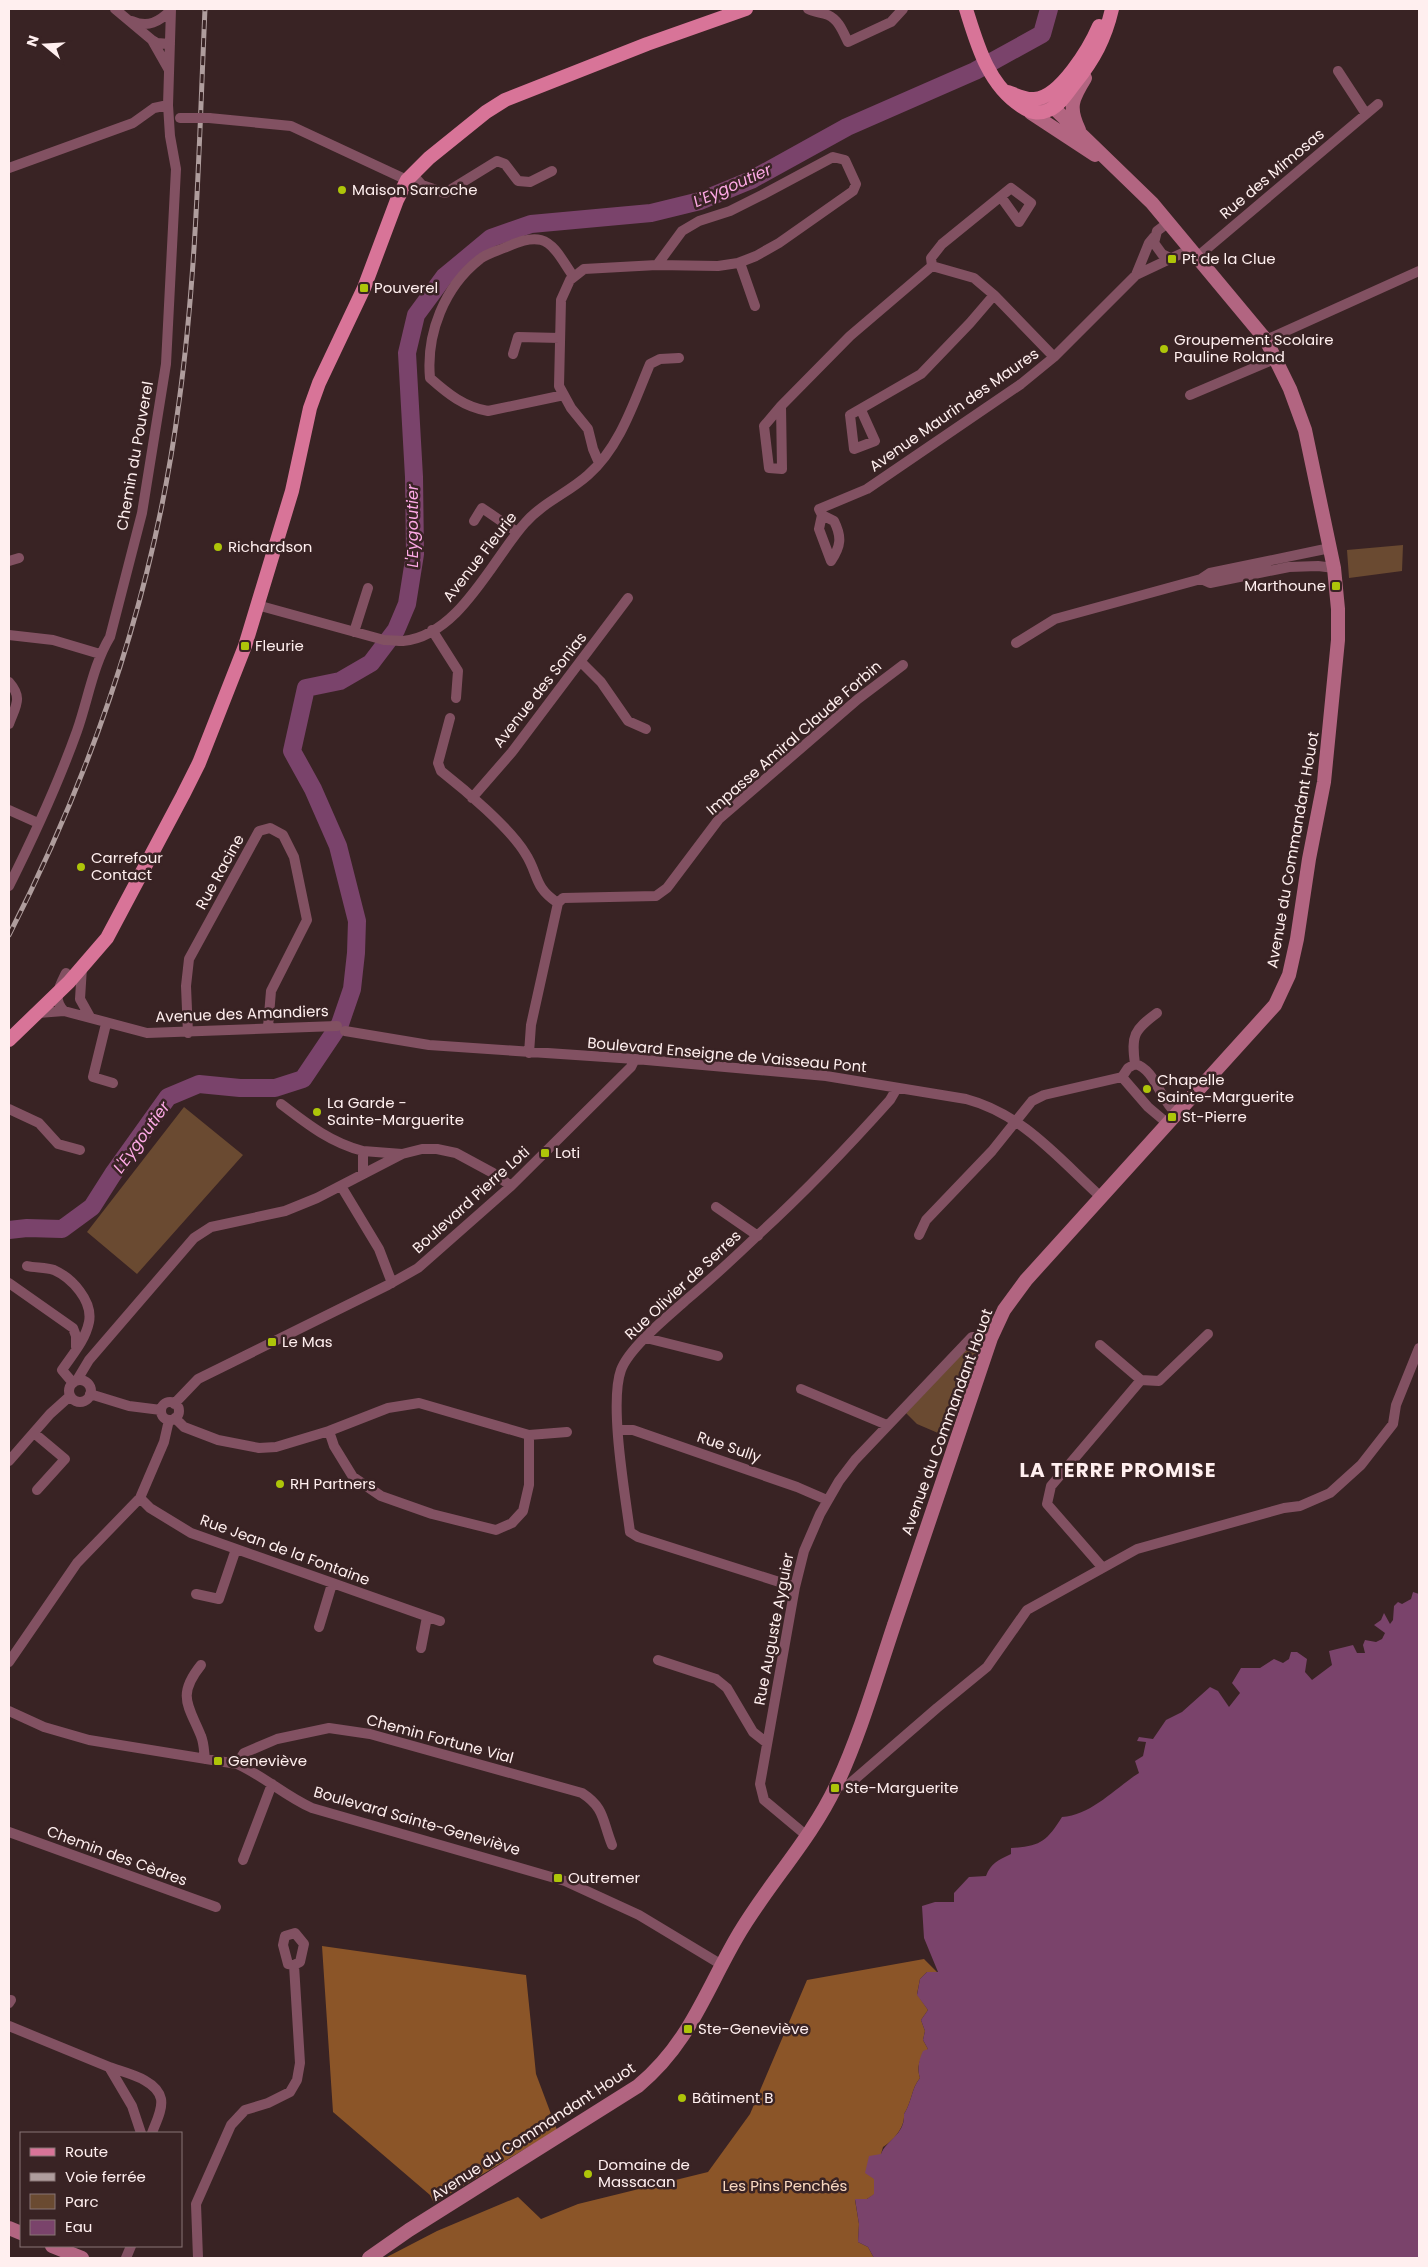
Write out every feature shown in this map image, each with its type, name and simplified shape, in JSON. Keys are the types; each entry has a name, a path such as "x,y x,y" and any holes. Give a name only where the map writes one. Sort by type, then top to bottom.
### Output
{"main road":[{"path":"9,1027 64,985 148,858 183,795 198,763 245,646 292,491 310,408 319,383 364,288 394,206 410,178 430,158 486,112 505,100 647,44 746,9"},
{"path":"966,9 983,57 997,84 1014,102 1050,108 1064,98 1098,52"},
{"path":"1033,106 1058,87 1088,48 1106,9"},
{"path":"1080,133 1074,120 1073,100 1098,52 1112,9"},
{"path":"1056,130 1050,123 1050,108 1058,87"},
{"name":"Avenue du Commandant Houot","path":"1033,106 1056,130 1111,165"},
{"name":"Avenue du Commandant Houot","path":"369,2258 409,2230 638,2086 659,2069 688,2030 722,1964 758,1904 807,1836 837,1784 858,1730 991,1338 1004,1310 1026,1280 1275,1005 1289,975 1324,782 1330,739 1338,640 1338,610 1334,568 1305,430 1276,358 1266,340 1169,222 1080,133 1050,108"},
{"path":"9,1040 38,1013 107,938 132,893 148,858"},
{"path":"54,2247 82,2258"}],"street":[{"path":"115,9 157,43 170,40"},
{"path":"808,9 815,13 828,15 839,23 848,42 891,22 903,9"},
{"path":"144,25 156,22 171,10"},
{"name":"Chemin du Pouverel","path":"9,886 60,775 77,729 100,654 110,637 142,513 166,364 176,169 174,118 168,105 171,10"},
{"path":"129,20 144,25 170,40"},
{"path":"152,40 169,70"},
{"path":"1338,71 1366,114"},
{"name":"Rue des Mimosas","path":"1194,253 1378,104"},
{"path":"9,168 133,123 154,108 168,105"},
{"path":"174,118 209,118 291,126 422,185 445,193 496,161 505,164 518,181 530,182 552,171"},
{"path":"599,463 588,429 571,408 559,386 561,300 570,280 584,269 657,265 718,266 740,263 778,243 853,191 856,184 844,160 833,157 730,211 699,221 682,231 657,265"},
{"path":"782,406 782,469 769,468 764,426 782,406 850,336 932,266 932,258 942,244 1001,197"},
{"name":"Avenue Maurin des Maures","path":"1136,275 1149,243 1157,231 1169,222"},
{"path":"1154,236 1155,247 1162,254 1172,259"},
{"path":"564,395 488,411 476,409 451,396 430,378 428,357 436,319 457,281 481,258 523,240 541,240 551,245 574,277"},
{"name":"Avenue Maurin des Maures","path":"821,512 867,489 1021,384 1054,357 1136,275 1172,259 1194,253"},
{"path":"740,263 755,306"},
{"path":"932,266 974,278 994,295 1054,357"},
{"path":"1266,340 1419,271"},
{"path":"860,410 921,374 970,324 994,295"},
{"path":"513,354 518,337 560,338"},
{"name":"Avenue Fleurie","path":"257,605 384,640 404,641 432,630 453,616 472,595 533,513 588,475 599,463 623,430 650,364 660,359 679,358"},
{"path":"1190,396 1276,358"},
{"path":"474,521 482,508 517,532"},
{"path":"1016,643 1055,619 1202,579 1210,573 1330,548"},
{"path":"1202,579 1210,583 1305,565 1334,568"},
{"path":"354,632 368,588"},
{"name":"Avenue des Sonias","path":"472,798 512,752 628,598"},
{"path":"432,630 458,671 456,698"},
{"path":"9,635 46,639 100,654"},
{"path":"581,662 601,682 628,720 646,730"},
{"name":"Impasse Amiral Claude Forbin","path":"558,903 563,898 656,896 666,888 719,819 858,699 903,665"},
{"path":"9,682 17,691 18,698 9,724"},
{"path":"450,718 438,763 441,771 511,835 526,853 536,881 547,896 558,903 531,1026 529,1053"},
{"path":"9,810 38,823"},
{"name":"Rue Racine","path":"188,1032 186,986 189,959 259,831 270,828 283,835 294,857 307,920 271,991 268,1028"},
{"path":"64,1011 58,1004 64,985 80,999 90,1018"},
{"name":"Avenue des Amandiers","path":"38,1013 64,1011 106,1024 147,1033 268,1028 341,1028"},
{"path":"1135,1064 1132,1048 1136,1031 1139,1026 1157,1013"},
{"path":"106,1024 93,1077 113,1083"},
{"name":"Boulevard Enseigne de Vaisseau Pont","path":"341,1028 429,1045 635,1059 826,1076 982,1103 1016,1120 1101,1197"},
{"name":"Boulevard Pierre Loti","path":"174,1404 198,1379 392,1283 418,1268 511,1186 607,1092 631,1067 635,1059"},
{"path":"1135,1064 1146,1070 1164,1100 1171,1118"},
{"path":"918,1235 926,1220 992,1151 1037,1097 1122,1077 1128,1068 1135,1064"},
{"path":"1122,1077 1148,1107 1171,1118"},
{"name":"Rue Olivier de Serres","path":"795,1587 638,1538 630,1532 619,1430 617,1386 621,1370 628,1357 670,1313 758,1236 827,1169 890,1100 897,1088"},
{"path":"282,1104 325,1136 346,1147 363,1151 402,1154"},
{"path":"9,1109 39,1123 58,1144 80,1150"},
{"path":"90,1394 82,1401 74,1400 70,1396 69,1389 89,1360 201,1233 221,1225 285,1211 340,1186 402,1154 422,1149 437,1149 456,1153 494,1173 511,1186"},
{"path":"363,1151 363,1174"},
{"path":"340,1186 379,1249 392,1283"},
{"path":"716,1207 758,1236"},
{"path":"27,1266 54,1270 69,1280 83,1295 88,1308 89,1322 75,1353 62,1370 75,1381 88,1383 90,1394"},
{"path":"9,1283 73,1328 76,1336 75,1353"},
{"path":"1100,1345 1140,1380 1159,1380 1208,1334"},
{"name":"Rue Auguste Ayguier","path":"807,1836 764,1800 760,1784 795,1587 809,1536 827,1500 855,1460 887,1425 920,1394 972,1337 991,1338"},
{"path":"646,1338 718,1356"},
{"path":"837,1784 847,1786 987,1667 1027,1610 1137,1549 1284,1508 1300,1506 1330,1493 1361,1465 1392,1424 1396,1405 1419,1348"},
{"path":"1102,1567 1047,1504 1050,1486 1140,1380"},
{"path":"801,1389 887,1425"},
{"path":"90,1394 129,1406 161,1410"},
{"path":"9,1461 50,1414 70,1396"},
{"path":"9,1662 77,1563 140,1498 172,1419 178,1410 174,1404 165,1404 161,1410 163,1417 172,1419 184,1427 218,1440 259,1448 276,1447 329,1431 388,1408 419,1403 530,1435 567,1432"},
{"name":"Rue Sully","path":"619,1430 632,1430 711,1456 797,1486 827,1500"},
{"path":"329,1431 334,1446 353,1477 381,1496 432,1514 496,1530 512,1523 523,1511 529,1485 530,1435"},
{"path":"34,1433 65,1459 37,1490"},
{"name":"Rue Jean de la Fontaine","path":"140,1498 150,1508 191,1533 440,1621"},
{"path":"196,1594 218,1599 236,1549"},
{"path":"319,1627 332,1584"},
{"path":"421,1648 427,1617"},
{"path":"658,1660 716,1679 728,1688 753,1732 767,1743"},
{"path":"201,1665 193,1674 187,1696 188,1710 202,1738 205,1759"},
{"name":"Boulevard Sainte-Geneviève","path":"9,1710 44,1727 89,1740 237,1764 272,1784 296,1801 326,1812 475,1853 565,1881 639,1916 722,1964"},
{"name":"Chemin Fortune Vial","path":"237,1764 244,1753 277,1739 329,1728 370,1734 582,1792 595,1802 612,1845"},
{"path":"243,1860 272,1784"},
{"name":"Chemin des Cèdres","path":"9,1832 216,1907"},
{"path":"198,2258 196,2204 231,2125 245,2110 290,2092 297,2080 300,2063 294,1966"},
{"path":"9,2026 147,2082 156,2088 161,2099 160,2110 152,2132"},
{"path":"110,2067 132,2106 141,2132"}],"green space":[{"path":"1403,545 1402,571 1349,578 1347,550"},
{"path":"184,1107 243,1155 137,1274 87,1232"},
{"path":"970,1345 976,1346 976,1356 945,1436 917,1424 906,1413"},
{"path":"322,1946 526,1975 536,2074 557,2130 434,2203 430,2195 333,2112"},
{"name":"Les Pins Penchés","path":"924,1959 938,1973 927,1972 920,1979 917,1994 928,2010 921,2020 925,2031 923,2040 928,2049 919,2062 920,2078 904,2114 901,2128 895,2137 883,2147 874,2179 875,2194 867,2199 855,2200 859,2224 858,2242 868,2247 874,2258 385,2258 437,2231 518,2197 541,2219 578,2204 708,2172 750,2114 807,1980"}],"water":[{"path":"1413,1592 1419,1594 1419,2258 874,2258 868,2247 858,2242 859,2224 855,2199 867,2199 874,2194 874,2179 865,2173 869,2156 881,2154 902,2127 904,2114 920,2078 920,2057 923,2051 928,2049 923,2040 925,2031 921,2020 928,2010 917,1995 920,1979 927,1972 938,1972 924,1938 922,1906 935,1902 954,1902 954,1893 969,1877 986,1876 996,1862 1011,1854 1011,1848 1029,1846 1042,1841 1052,1832 1062,1817 1073,1815 1093,1806 1139,1773 1135,1761 1143,1756 1146,1742 1137,1741 1139,1737 1153,1739 1166,1720 1182,1712 1210,1687 1218,1691 1229,1707 1240,1693 1232,1683 1241,1668 1260,1668 1274,1659 1283,1663 1289,1659 1291,1652 1297,1652 1307,1659 1305,1672 1312,1680 1332,1665 1329,1651 1353,1645 1357,1653 1365,1653 1363,1645 1365,1640 1376,1642 1382,1639 1385,1633 1374,1625 1381,1620 1384,1613 1390,1624 1393,1620 1394,1606 1398,1602 1402,1604 1411,1599"}],"waterway":[{"name":"L'Eygoutier","path":"9,1230 27,1228 62,1229 92,1207 168,1097 199,1084 240,1088 275,1088 303,1079 340,1024 352,989 357,921 338,846 313,789 292,751 306,688 340,681 371,663 396,630 407,604 415,554 414,477 407,353 416,315 444,277 491,238 531,224 651,213 700,201 751,180 847,127 975,71 1042,34 1049,9"}],"railway":[{"path":"9,935 40,872 94,742 117,676 137,609 154,540 179,402 190,304 194,255 205,9"}],"place":[{"name":"Maison Sarroche","path":"342,190"},
{"name":"Pt de la Clue","path":"1172,259"},
{"name":"Pouverel","path":"364,288"},
{"name":"Groupement Scolaire Pauline Roland","path":"1164,349"},
{"name":"Richardson","path":"218,547"},
{"name":"Marthoune","path":"1336,586"},
{"name":"Fleurie","path":"245,646"},
{"name":"Carrefour Contact","path":"81,867"},
{"name":"Chapelle Sainte-Marguerite","path":"1147,1089"},
{"name":"La Garde - Sainte-Marguerite","path":"317,1112"},
{"name":"St-Pierre","path":"1172,1117"},
{"name":"Loti","path":"545,1153"},
{"name":"Le Mas","path":"272,1342"},
{"name":"RH Partners","path":"280,1484"},
{"name":"Geneviève","path":"218,1761"},
{"name":"Ste-Marguerite","path":"835,1788"},
{"name":"Outremer","path":"558,1878"},
{"name":"Ste-Geneviève","path":"688,2029"},
{"name":"Bâtiment B","path":"682,2098"},
{"name":"Domaine de Massacan","path":"588,2174"}],"district":[{"name":"LA TERRE PROMISE","path":"1118,1470"}]}
